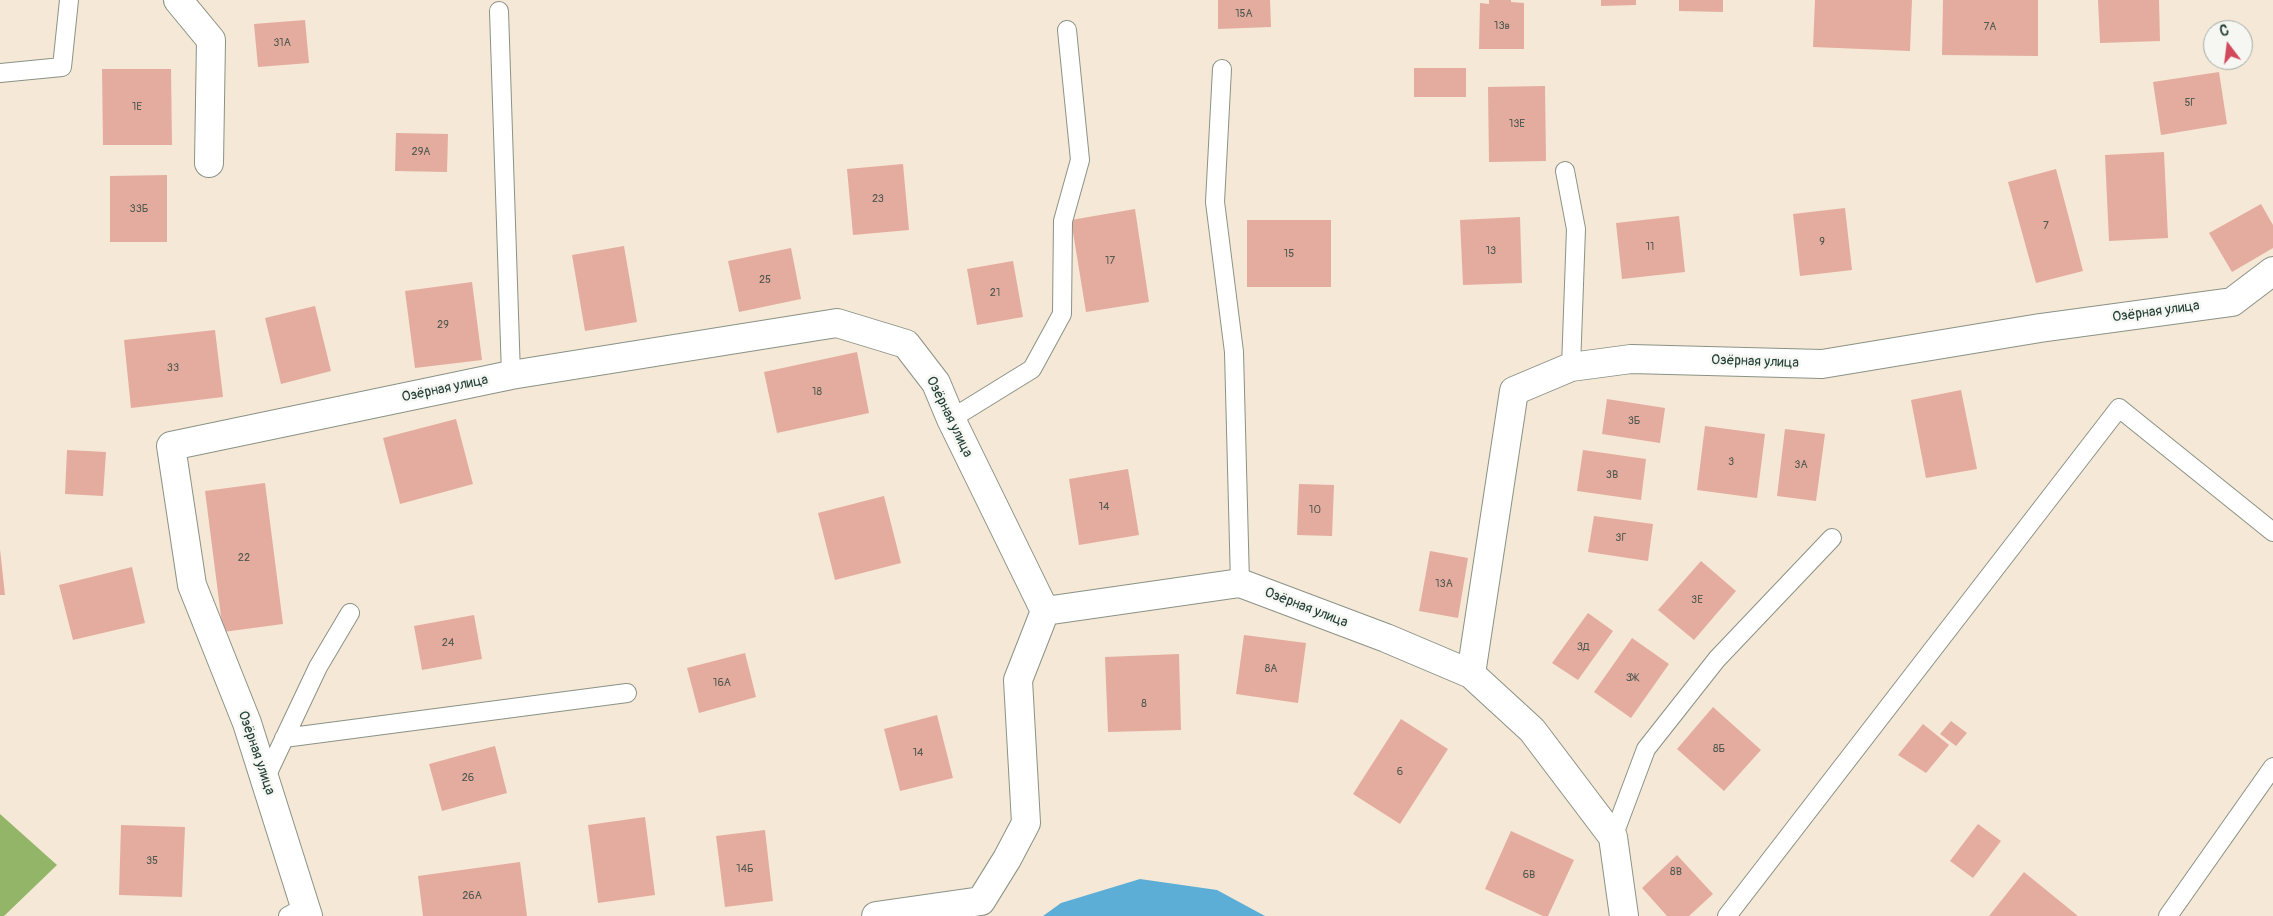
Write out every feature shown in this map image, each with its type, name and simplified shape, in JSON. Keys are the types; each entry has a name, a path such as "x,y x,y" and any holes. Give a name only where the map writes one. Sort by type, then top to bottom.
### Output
{"street":[{"path":"178,0 211,40 209,163"},
{"name":"Озёрная улица","path":"1472,674 1514,391 1571,367 1631,359 1822,364 2040,328 2232,302 2273,271"},
{"name":"Озёрная улица","path":"300,913 265,779 247,724 192,586 171,446 511,375 837,323 906,344 936,383 951,418 1045,611 1240,583 1386,638 1472,674 1532,730 1613,837 1624,916"},
{"path":"876,916 981,901 1007,859 1026,823 1018,680 1045,611"}],"lane":[{"path":"0,74 62,68 69,0"},
{"path":"499,11 511,375"},
{"path":"951,418 1032,369 1062,314 1063,221 1080,160 1067,30"},
{"path":"1222,69 1215,202 1234,352 1240,583"},
{"path":"1565,171 1576,229 1571,367"},
{"path":"1728,916 2119,408 2273,532"},
{"path":"1613,837 1646,749 1717,659 1832,538"},
{"path":"265,779 318,667 350,613"},
{"path":"284,738 627,693"},
{"path":"2168,916 2273,767"}],"green space":[{"path":"0,814 57,865 4,916 0,916"}],"water":[{"path":"1140,879 1217,890 1265,916 1043,916 1061,903"}],"building":[{"path":"1218,0 1270,0 1271,27 1218,29"},
{"path":"1489,0 1511,0 1511,2 1524,3 1524,49 1479,49 1480,3 1489,4"},
{"path":"1601,0 1636,0 1636,5 1601,6"},
{"path":"1679,0 1723,0 1723,12 1679,11"},
{"path":"1815,0 1912,0 1910,51 1813,47"},
{"path":"1943,0 2038,0 2038,56 1942,55"},
{"path":"2098,0 2159,0 2160,41 2100,43"},
{"path":"305,20 309,63 258,67 254,24"},
{"path":"1414,68 1466,68 1466,97 1414,97"},
{"path":"102,69 171,69 172,145 103,145"},
{"path":"2219,72 2227,124 2161,135 2153,82"},
{"path":"1545,86 1546,161 1489,162 1488,87"},
{"path":"396,133 448,134 447,172 395,171"},
{"path":"2164,152 2168,238 2109,241 2105,155"},
{"path":"903,164 909,230 853,235 847,169"},
{"path":"2056,169 2083,271 2036,283 2008,182"},
{"path":"167,175 167,242 110,242 110,176"},
{"path":"2261,204 2273,225 2273,248 2232,272 2209,233"},
{"path":"1845,208 1852,270 1800,276 1793,214"},
{"path":"1135,209 1149,302 1086,312 1071,220"},
{"path":"1679,216 1685,272 1622,279 1616,223"},
{"path":"1520,217 1522,283 1463,285 1460,220"},
{"path":"1247,220 1331,220 1331,287 1247,287"},
{"path":"624,246 637,322 585,331 572,255"},
{"path":"791,248 801,299 739,312 728,261"},
{"path":"1013,261 1023,317 977,325 967,269"},
{"path":"472,282 482,360 415,368 405,291"},
{"path":"315,306 331,371 281,384 265,318"},
{"path":"215,330 223,397 131,408 124,340"},
{"path":"857,352 869,413 777,433 764,372"},
{"path":"1961,390 1977,469 1926,478 1911,400"},
{"path":"1607,399 1665,408 1660,443 1602,434"},
{"path":"456,419 473,484 400,504 383,438"},
{"path":"1705,426 1765,434 1757,498 1697,490"},
{"path":"1785,429 1825,434 1816,501 1777,496"},
{"path":"67,450 106,452 103,496 65,494"},
{"path":"1583,450 1646,459 1641,500 1577,491"},
{"path":"1128,469 1139,535 1079,545 1069,479"},
{"path":"265,483 283,624 223,632 205,491"},
{"path":"1299,484 1334,485 1332,536 1297,535"},
{"path":"884,496 901,563 835,580 818,513"},
{"path":"1594,516 1653,524 1648,561 1588,552"},
{"path":"0,549 5,595 0,595"},
{"path":"1430,551 1468,558 1458,618 1419,611"},
{"path":"1701,561 1736,591 1694,640 1658,610"},
{"path":"132,567 145,623 73,640 59,585"},
{"path":"1588,613 1613,631 1578,680 1552,663"},
{"path":"474,615 482,659 422,670 414,626"},
{"path":"1244,635 1306,643 1298,703 1236,694"},
{"path":"1632,638 1669,664 1631,718 1594,692"},
{"path":"745,653 756,697 699,713 687,668"},
{"path":"1179,654 1181,730 1108,732 1105,657"},
{"path":"1713,707 1761,750 1724,791 1677,749"},
{"path":"937,715 953,778 900,791 884,729"},
{"path":"1401,719 1448,749 1400,824 1353,794"},
{"path":"1951,721 1967,733 1956,746 1940,734"},
{"path":"1923,724 1949,745 1926,773 1898,755"},
{"path":"495,746 507,793 442,811 429,764"},
{"path":"645,817 655,895 598,903 588,825"},
{"path":"1978,824 2001,841 1973,878 1950,861"},
{"path":"121,825 185,827 182,897 119,895"},
{"path":"765,830 773,901 725,907 716,836"},
{"path":"1511,831 1574,860 1548,916 1543,916 1485,889"},
{"path":"1677,855 1713,894 1689,916 1667,916 1642,888"},
{"path":"520,862 527,916 423,916 418,876"},
{"path":"2024,872 2078,916 1989,916"}]}
